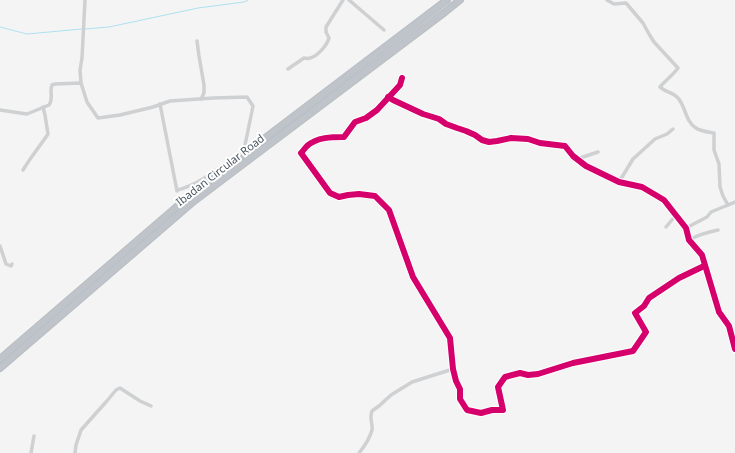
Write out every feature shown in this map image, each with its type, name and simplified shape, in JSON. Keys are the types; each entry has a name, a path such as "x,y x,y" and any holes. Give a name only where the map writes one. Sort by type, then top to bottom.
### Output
{"highway":[{"name":"Ibadan Circular Road","path":"0,359 194,192 447,0"},
{"name":"Ibadan Circular Road","path":"0,368 194,202 460,0"}],"street":[{"path":"84,0 80,83 87,102 98,118 120,115 170,101 248,97 253,106 244,150 195,184 177,190 160,104"},
{"path":"288,69 304,58 315,56 327,44 329,38 326,32 326,27 343,0"},
{"path":"349,0 384,30"},
{"path":"607,0 614,4 626,3 643,23 654,42 678,68 660,87 678,98 690,123 697,129 714,133 714,150 719,164 720,187 728,205"},
{"path":"197,41 204,85 204,93 201,99"},
{"path":"402,78 400,85 377,110 366,118 355,122 344,137 325,138 314,141 301,153 330,193 339,197 359,194 375,196 389,210 413,277 450,338 453,369 460,389 460,399 467,410 481,413 492,410 503,410 498,387 505,377 520,373 528,375 538,374 573,363 633,351 646,332 635,314 644,306 649,298 679,278 704,266"},
{"path":"0,110 27,114 51,103 52,85 80,83"},
{"path":"388,97 423,114 440,119 446,124 466,131 482,140 489,142 511,138 528,139 540,143 565,146 586,166 620,182 642,187 664,200 686,228 689,240 702,255 704,266 719,312 729,326 735,349"},
{"path":"23,170 48,134 43,107"},
{"path":"620,182 633,159 656,139 667,134 673,129"},
{"path":"577,159 598,152"},
{"path":"686,228 707,217 711,212 735,202"},
{"path":"666,227 676,215"},
{"path":"689,240 718,230"},
{"path":"0,246 6,264 11,266 12,264"},
{"path":"359,453 372,429 370,416 372,411 391,395 412,382 453,369"},
{"path":"75,453 81,430 116,390 120,388 151,406"},
{"path":"30,453 34,436"}],"waterway":[{"path":"85,29 109,27 198,8 244,2 248,0"},
{"path":"0,27 27,34 82,29"}],"cycle path":[{"path":"402,78 400,85 377,110 366,118 355,122 344,137 320,139 311,143 301,153 330,193 339,197 359,194 375,196 389,210 413,277 450,338 453,369 460,389 460,399 467,410 481,413 492,410 503,410 498,387 505,377 520,373 528,375 538,374 573,363 633,351 646,332 635,313 644,306 649,298 679,278 704,266"},
{"path":"388,97 423,114 439,119 446,124 466,131 482,140 489,142 511,138 528,139 540,143 565,146 573,156 586,166 619,182 642,187 664,200 686,228 689,240 702,255 719,312 729,326 735,349"}]}
